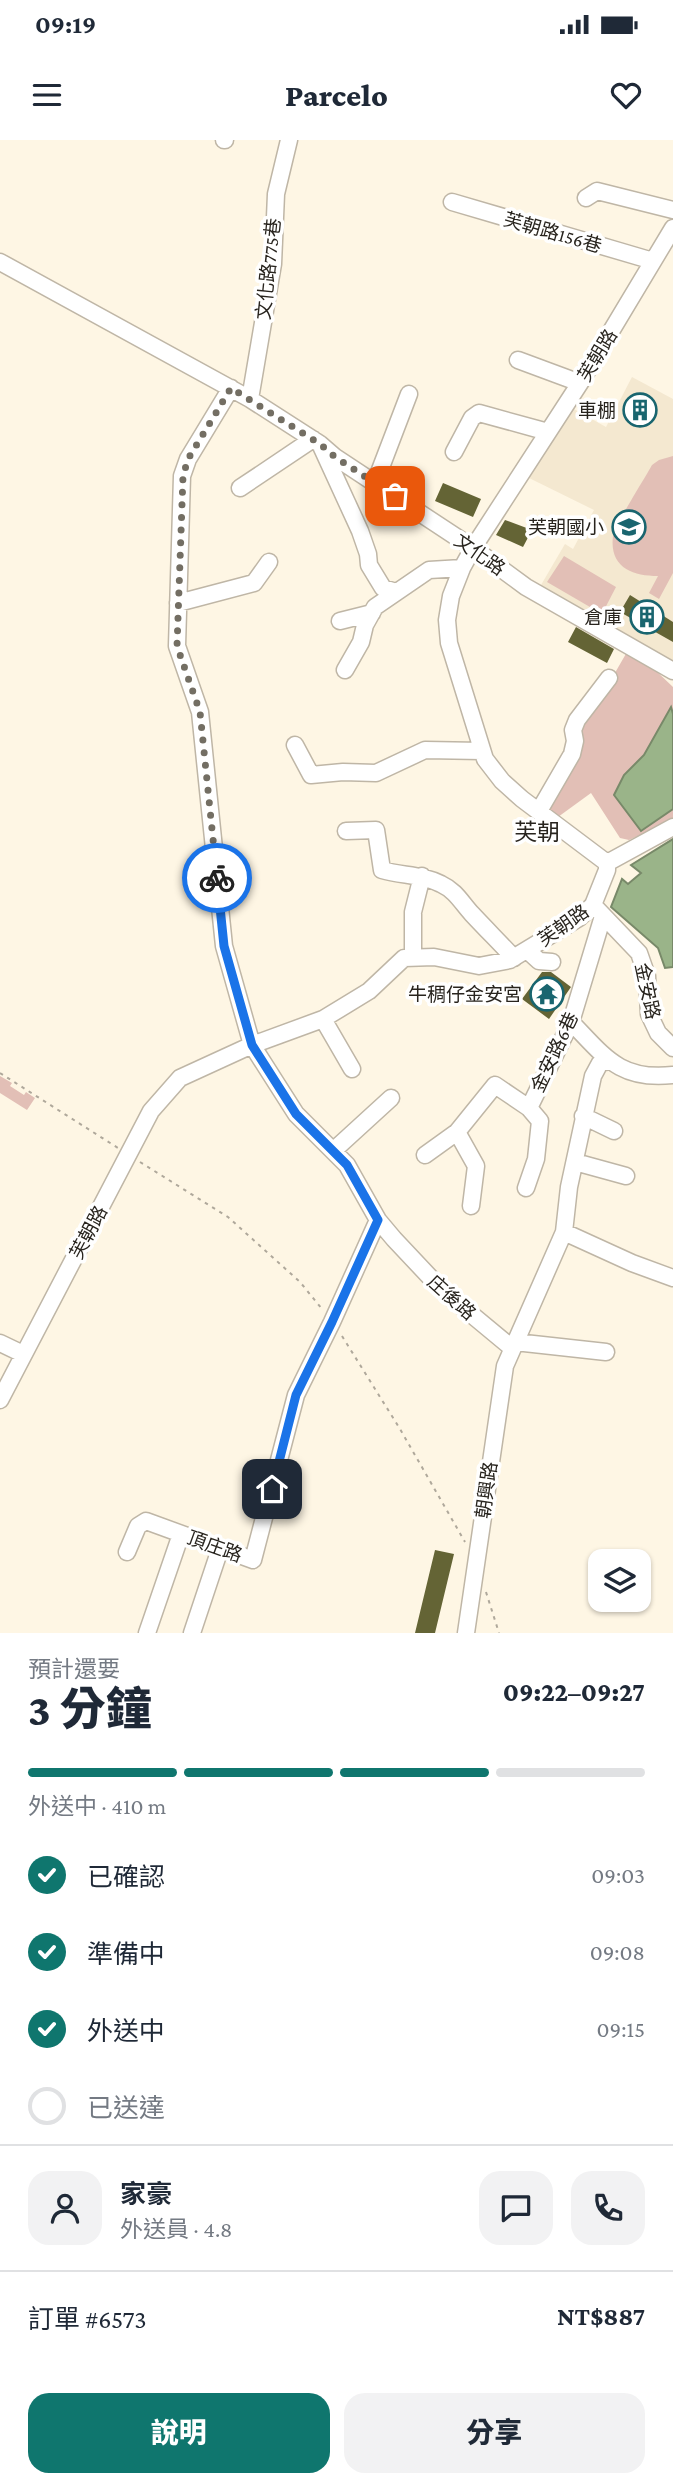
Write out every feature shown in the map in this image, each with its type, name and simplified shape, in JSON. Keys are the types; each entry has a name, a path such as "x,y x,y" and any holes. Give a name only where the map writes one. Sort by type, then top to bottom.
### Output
{"street":[{"name":"文化路775巷","path":"250,399 273,264 275,194 289,140"},
{"path":"586,198 597,191 673,210"},
{"name":"芙朝路156巷","path":"452,202 653,261"},
{"name":"芙朝路","path":"0,1400 151,1111 180,1078 252,1045 323,1019 369,991 404,958 434,957 479,966 520,954 579,918 598,910 607,863 502,781 485,759 449,643 447,620 451,596 473,548 580,383 673,228"},
{"name":"文化路","path":"0,262 250,399 317,441 335,457 527,587 673,671"},
{"path":"518,360 580,383"},
{"name":"庄後路","path":"231,388 188,459 183,476 177,646 200,712 224,946 252,1045 296,1114 357,1180 378,1220 442,1290 514,1345"},
{"path":"375,482 409,394"},
{"path":"454,452 472,418 479,413 548,432"},
{"path":"240,488 317,441 360,531 369,565 383,588 396,592"},
{"path":"178,603 254,583 269,562"},
{"path":"345,670 361,642 365,625 375,607 429,570 462,568"},
{"path":"340,621 372,613"},
{"path":"539,811 572,754 575,741 573,730 577,720 609,678"},
{"path":"295,745 311,775 376,773 425,750 482,751"},
{"path":"607,863 673,827"},
{"path":"346,831 376,831 382,870 399,875 422,876 442,884 458,894 469,911 520,954 539,961 552,961"},
{"path":"413,956 413,912 422,876"},
{"name":"金安路6巷","path":"528,1108 571,1022 598,910"},
{"name":"金安路","path":"598,910 639,953 647,976 649,1014 658,1033 673,1048"},
{"path":"323,1019 352,1069"},
{"path":"571,1022 610,1061 630,1073 651,1078 673,1075"},
{"path":"606,1352 514,1345 564,1232 569,1187 593,1076 600,1063 610,1061"},
{"name":"金安路6巷","path":"457,1132 495,1085 528,1108 540,1121 537,1159 526,1188"},
{"path":"333,1151 391,1098"},
{"path":"583,1116 614,1132"},
{"path":"425,1155 457,1132 476,1166 471,1206"},
{"path":"575,1162 626,1175"},
{"name":"頂庄路","path":"127,1552 138,1526 146,1521 253,1560 296,1395 378,1220"},
{"path":"564,1232 632,1263 673,1278"},
{"path":"0,1343 23,1354"},
{"name":"朝興路","path":"466,1633 505,1366 514,1345"},
{"path":"147,1633 181,1534"},
{"path":"192,1633 220,1549"}],"path":[{"path":"0,1073 228,1217 300,1282 332,1322 400,1429 475,1561"},
{"path":"484,1587 499,1633"}],"shaded area":[{"name":"芙朝國小","path":"632,377 673,399 673,664 541,585 565,544 573,549 594,510 527,477 572,408 606,427"},
{"path":"673,456 673,573 659,599 649,593 658,576 639,574 624,568 615,555 613,536 652,465"},
{"path":"564,556 616,587 602,614 547,582"},
{"path":"627,652 652,667 673,687 673,820 629,840 620,838 591,793 558,817 546,808 581,724 597,704"},
{"path":"671,707 673,809 641,831 614,795 624,775 644,755"},
{"path":"673,839 673,967 665,968 658,948 611,907 622,879 628,884 641,873 631,865"},
{"path":"0,1076 24,1095 26,1092 35,1098 27,1110 0,1093"}],"building":[{"name":"車棚","path":"640,393 652,398 638,425 629,421"},
{"path":"443,483 481,499 473,517 435,501"},
{"path":"505,520 532,530 523,547 496,535"},
{"name":"倉庫","path":"630,595 673,622 673,642 620,612"},
{"path":"576,627 614,649 607,663 568,642"},
{"name":"牛稠仔金安宮","path":"542,972 551,972 571,987 549,1019 522,999"},
{"path":"435,1550 454,1554 435,1633 415,1633"}],"way so far":[{"path":"217,878 200,712 177,646 183,476 188,459 231,388 320,444 335,457 395,496"}],"place":[{"name":"車棚","path":"640,410"},
{"name":"芙朝國小","path":"629,527"},
{"name":"倉庫","path":"647,617"},
{"name":"牛稠仔金安宮","path":"547,994"}],"district":[{"name":"芙朝","path":"537,832"}],"route":[{"path":"217,878 224,946 252,1045 296,1114 347,1165 378,1220 296,1395 272,1489"}]}
